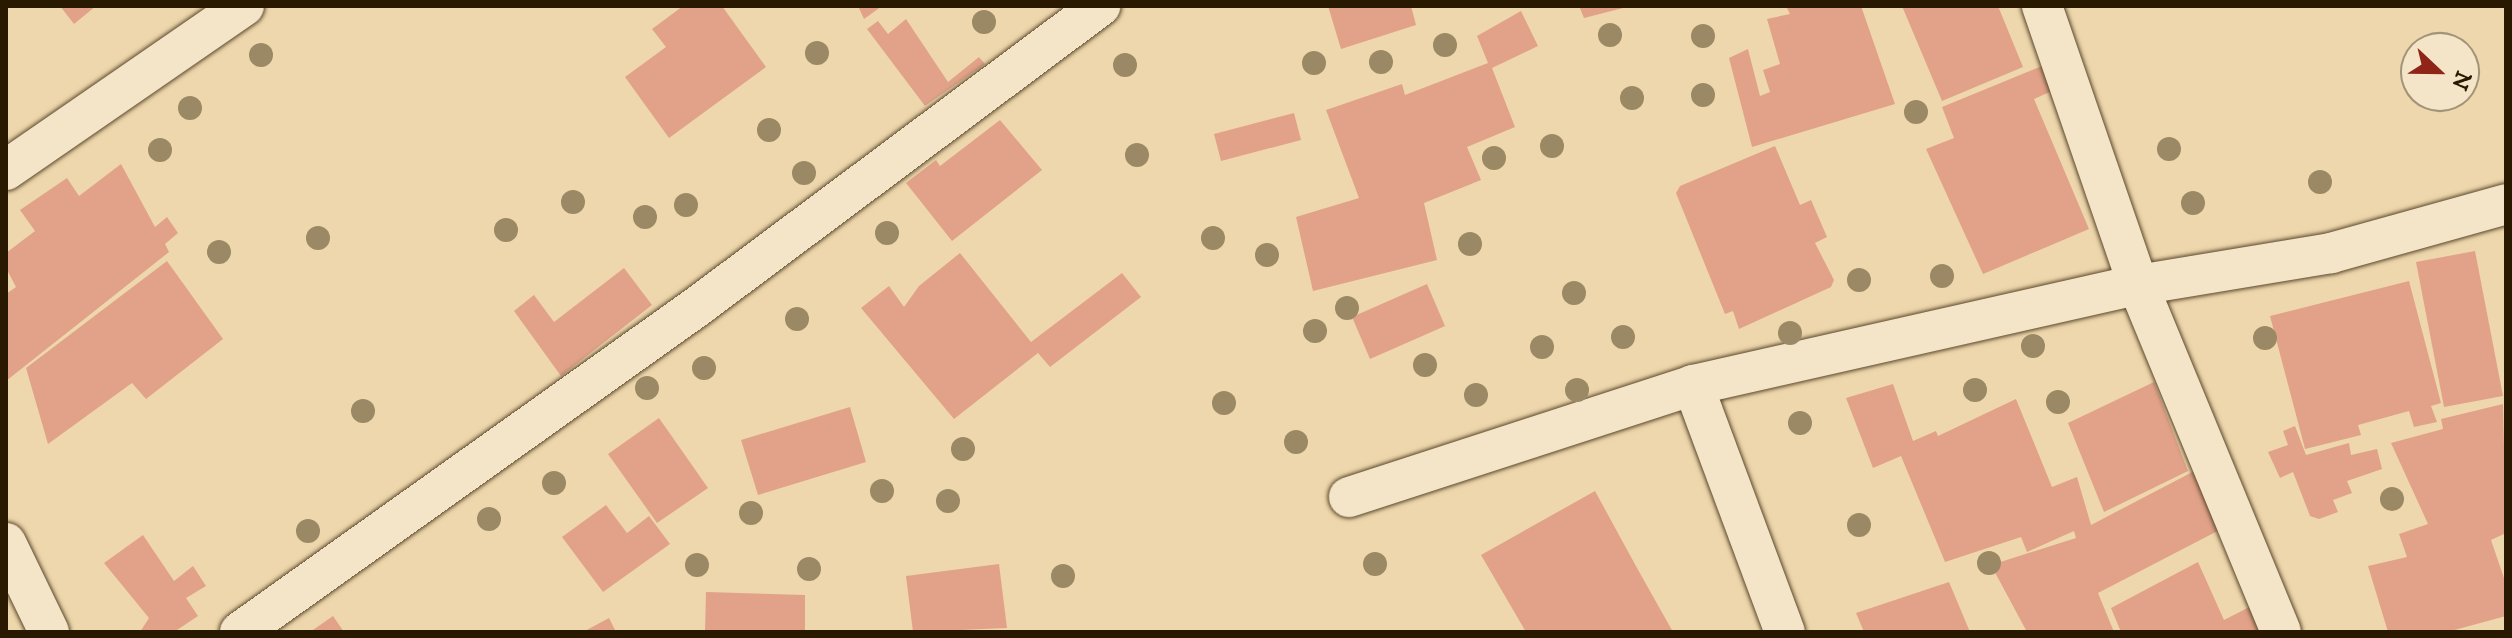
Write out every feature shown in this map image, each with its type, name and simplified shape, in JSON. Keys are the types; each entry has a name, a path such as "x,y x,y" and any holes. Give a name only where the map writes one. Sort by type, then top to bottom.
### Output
{"street":[{"path":"6,170 244,6"},
{"path":"240,632 698,306 1100,6"},
{"path":"2042,6 2138,285 2281,632"},
{"path":"1349,497 1693,385 2138,285 2331,253 2506,204"},
{"path":"1693,385 1785,632"},
{"path":"6,543 49,632"}],"building":[{"path":"60,6 96,6 74,24"},
{"path":"683,6 722,6 766,67 669,138 625,77 666,47 652,29"},
{"path":"858,6 882,6 864,19"},
{"path":"1328,6 1411,6 1416,25 1341,49"},
{"path":"1579,6 1627,6 1627,7 1584,18"},
{"path":"1786,6 1861,6 1895,104 1752,147 1729,58 1748,49 1760,96 1770,92 1763,70 1780,64 1767,19 1790,14"},
{"path":"1902,6 1998,6 2023,67 1942,101"},
{"path":"1521,11 1538,46 1492,68 1515,127 1467,147 1481,180 1424,203 1437,260 1313,291 1296,217 1359,198 1326,110 1402,84 1405,95 1488,63 1477,36"},
{"path":"906,19 948,82 979,57 985,64 925,106 867,29 878,21 888,34"},
{"path":"2042,66 2052,91 2034,99 2089,229 1983,274 1926,149 1954,138 1942,107"},
{"path":"1294,113 1301,140 1221,161 1214,134"},
{"path":"1000,120 1042,170 952,241 906,183 936,160 940,166"},
{"path":"1775,146 1800,205 1811,200 1827,237 1815,243 1834,280 1831,287 1739,329 1733,311 1725,314 1676,193 1680,186"},
{"path":"121,164 155,227 167,217 178,233 165,244 169,252 6,381 6,294 16,287 6,268 6,253 35,231 20,210 67,178 79,196"},
{"path":"2475,251 2503,396 2444,407 2416,262"},
{"path":"960,253 1031,342 1122,273 1141,297 1050,367 1038,353 954,419 861,308 889,286 904,307 919,286"},
{"path":"167,261 223,339 146,399 132,383 48,444 26,368"},
{"path":"624,268 652,305 561,376 514,311 534,295 554,322"},
{"path":"2409,281 2441,403 2431,406 2437,422 2414,427 2409,411 2358,425 2361,435 2305,449 2270,316"},
{"path":"1427,284 1445,326 1370,359 1352,317"},
{"path":"2154,382 2188,471 2104,512 2068,423"},
{"path":"1893,384 1913,441 1936,431 1938,436 2016,399 2052,487 2077,477 2091,525 2202,467 2233,523 2098,593 2114,632 2027,632 1991,565 2076,538 2074,531 2027,552 2021,537 1945,562 1901,456 1873,468 1846,398"},
{"path":"2503,404 2506,533 2491,540 2506,584 2506,616 2447,632 2388,632 2368,566 2407,557 2399,534 2428,524 2391,443 2443,429 2441,419"},
{"path":"850,407 866,462 758,495 741,440"},
{"path":"659,418 708,488 657,523 608,454"},
{"path":"2295,426 2306,455 2349,443 2351,455 2377,449 2382,469 2347,481 2352,493 2333,500 2338,512 2319,519 2310,516 2293,472 2280,478 2268,452 2288,445 2283,431"},
{"path":"1595,491 1673,632 1526,632 1481,555"},
{"path":"606,505 627,533 649,516 670,544 603,592 562,537"},
{"path":"143,535 174,581 193,566 206,586 186,598 198,616 174,632 140,632 149,618 104,563"},
{"path":"2198,562 2224,620 2265,599 2277,632 2121,632 2111,608"},
{"path":"999,564 1007,628 913,632 906,576"},
{"path":"1949,582 1970,632 1864,632 1856,613"},
{"path":"706,592 805,595 805,632 705,632"},
{"path":"333,616 344,632 310,632"},
{"path":"609,618 616,632 583,632"}]}
